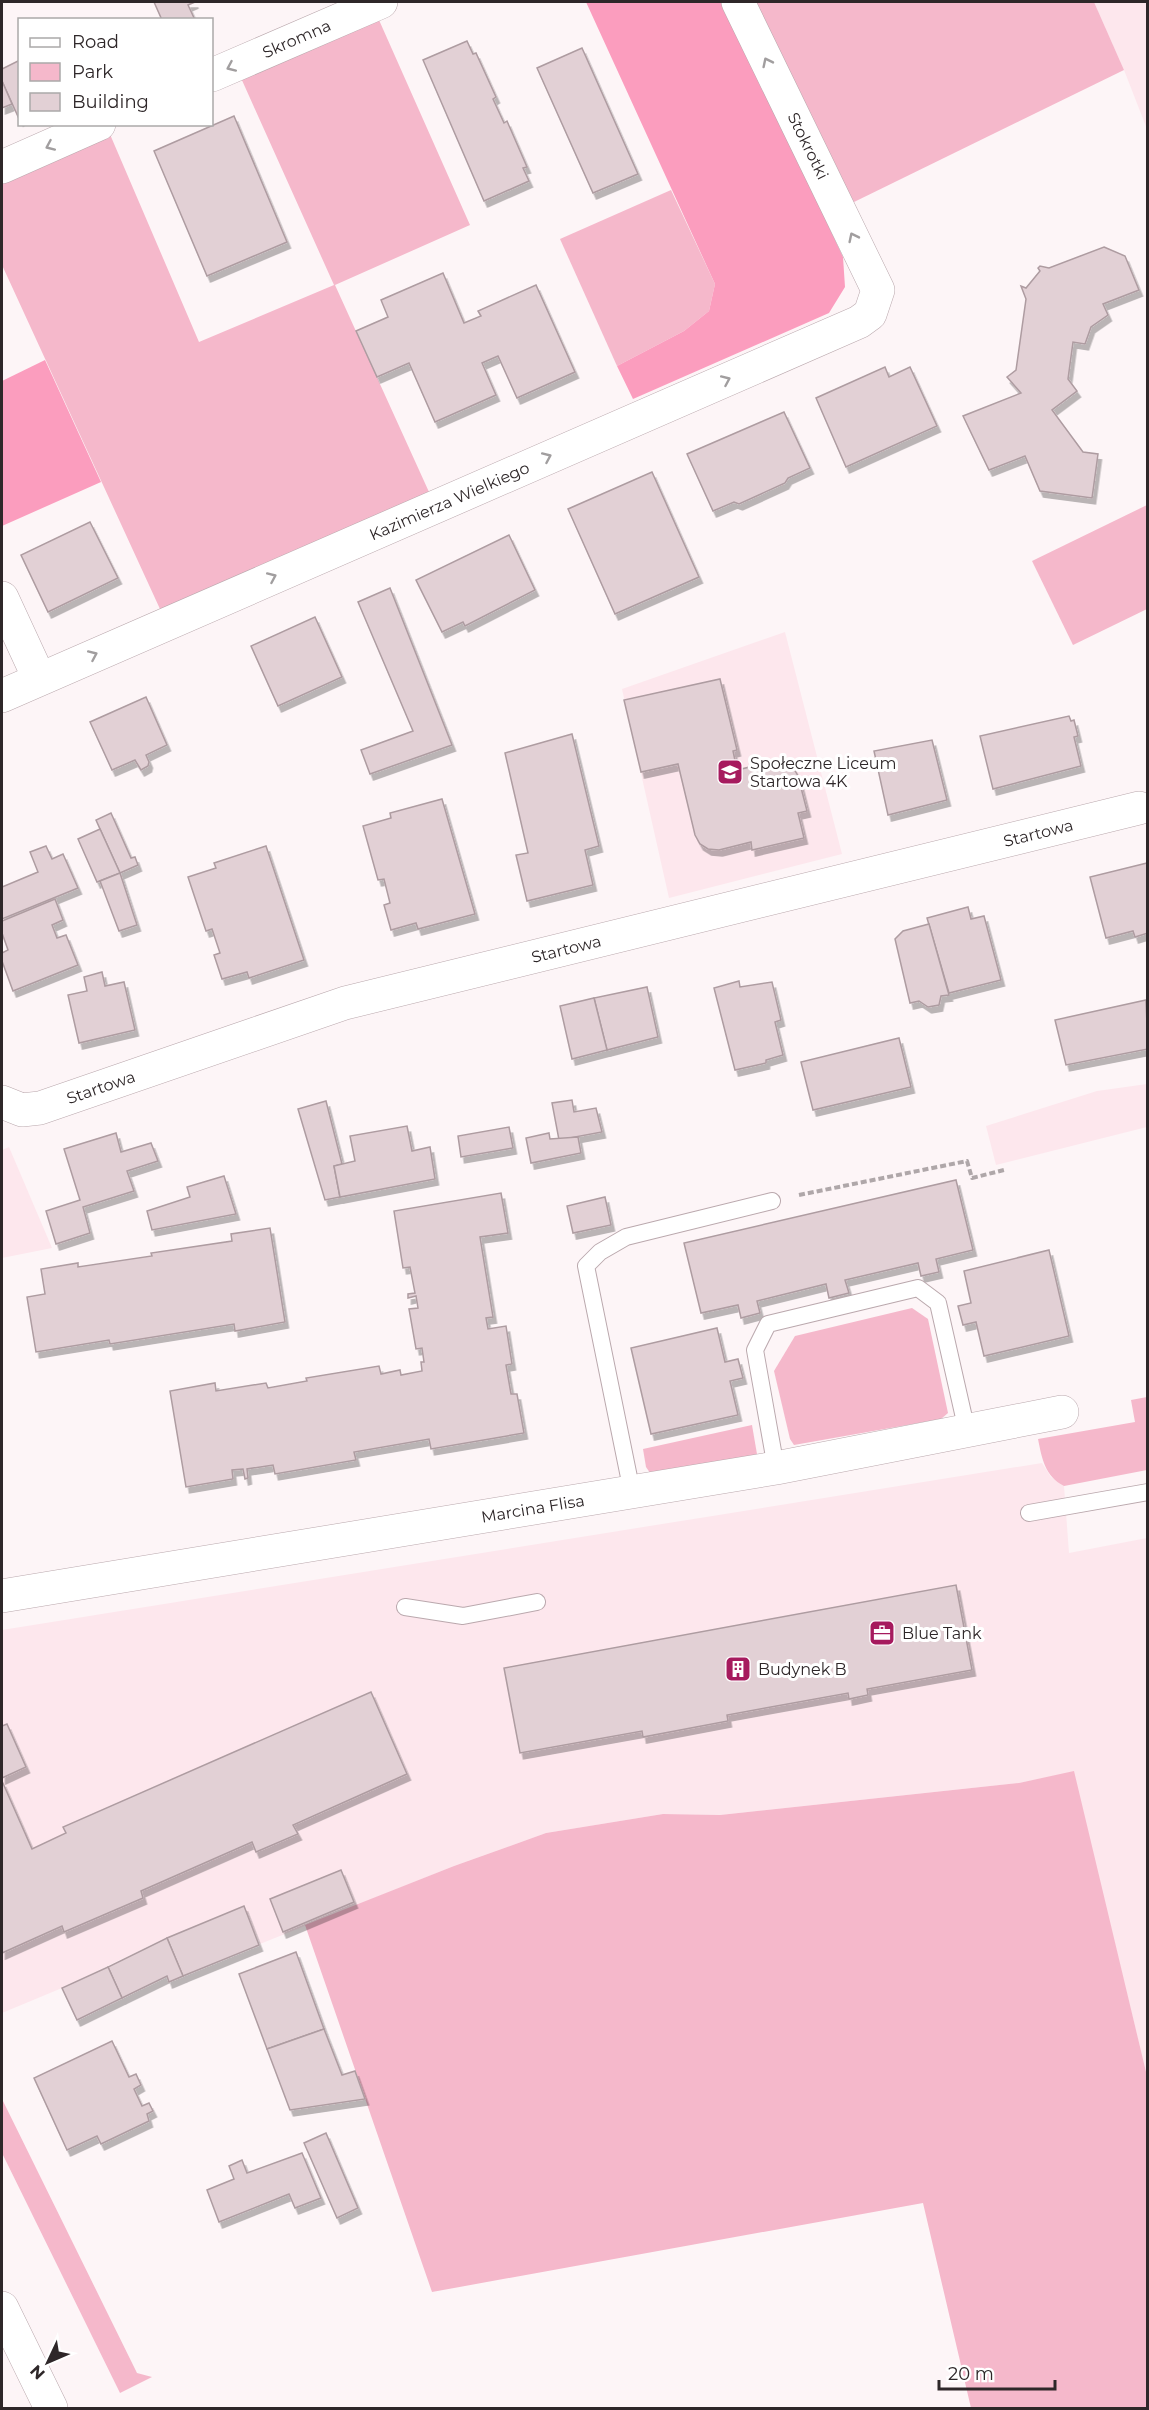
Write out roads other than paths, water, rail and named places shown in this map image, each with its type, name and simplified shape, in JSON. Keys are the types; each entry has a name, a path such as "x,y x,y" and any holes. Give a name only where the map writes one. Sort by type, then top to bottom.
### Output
{"street":[{"name":"Skromna","path":"213,75 381,2"},
{"name":"Stokrotki","path":"738,2 878,290"},
{"path":"2,167 94,126"},
{"name":"Kazimierza Wielkiego","path":"2,696 859,322 870,314 878,290"},
{"path":"2,598 39,678"},
{"name":"Startowa","path":"2,1102 11,1108 22,1110 40,1108 345,1003 1139,808"},
{"name":"Marcina Flisa","path":"2,1596 776,1468 1062,1412"},
{"path":"2,2308 51,2409"}],"lane":[{"path":"632,1492 586,1266 600,1252 626,1237 772,1201"},
{"path":"776,1468 755,1350 768,1324 918,1288 938,1303 967,1431"},
{"path":"1029,1513 1148,1492"},
{"path":"405,1607 463,1616 537,1602"}],"place":[{"name":"Społeczne Liceum Startowa 4K","path":"730,772"},
{"name":"Blue Tank","path":"882,1633"},
{"name":"Budynek B","path":"738,1669"}]}
